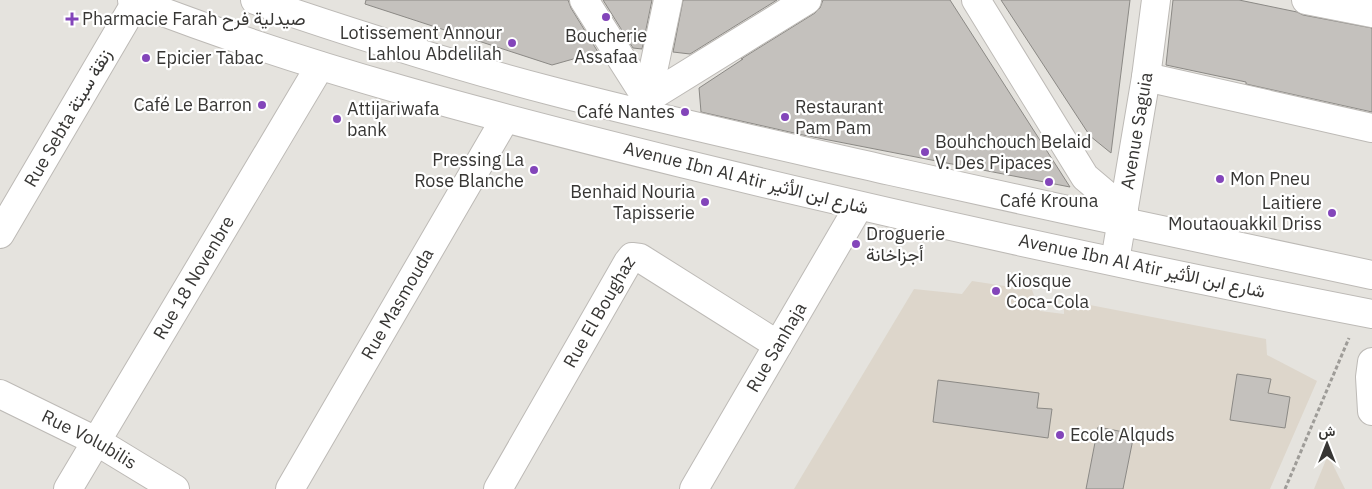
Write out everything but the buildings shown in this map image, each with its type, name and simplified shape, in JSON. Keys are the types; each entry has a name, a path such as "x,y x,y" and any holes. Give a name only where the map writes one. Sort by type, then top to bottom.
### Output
{"street":[{"path":"584,0 646,106"},
{"path":"646,106 668,0"},
{"path":"646,106 807,0"},
{"path":"976,0 1084,177 1123,216"},
{"name":"Avenue Saguia","path":"1115,261 1146,77 1156,0"},
{"path":"1306,0 1370,8"},
{"name":"Avenue Ibn Al Atir شارع ابن الأثير","path":"134,1 320,66 505,119 858,206 1366,312"},
{"name":"Rue Sebta زنقة سبتة","path":"0,234 134,1"},
{"path":"271,3 437,59 547,90 646,106 783,147 1123,216 1372,275"},
{"name":"Rue 18 Novenbre","path":"68,489 320,66"},
{"path":"1146,77 1372,128"},
{"name":"Rue Masmouda","path":"290,489 505,119"},
{"name":"Rue Sanhaja","path":"694,489 858,206"},
{"name":"Rue El Boughaz","path":"498,489 632,258 640,258 778,345"},
{"path":"1372,362 1370,377 1372,411"},
{"name":"Rue Volubilis","path":"0,394 96,441 175,489"}],"path":[{"path":"1284,489 1366,312"}],"shaded area":[{"name":"Ecole Alquds","path":"972,281 1032,290 1040,311 1064,314 1064,300 1266,339 1267,355 1317,381 1270,489 794,489 914,289 962,294"},
{"path":"1328,455 1345,489 1314,489"}],"place":[{"name":"Boucherie Assafaa","path":"606,17"},
{"name":"Pharmacie Farah صيدلية فرح","path":"72,19"},
{"name":"Lotissement Annour Lahlou Abdelilah","path":"512,43"},
{"name":"Epicier Tabac","path":"146,58"},
{"name":"Café Le Barron","path":"262,105"},
{"name":"Café Nantes","path":"685,112"},
{"name":"Restaurant Pam Pam","path":"785,117"},
{"name":"Attijariwafa bank","path":"337,119"},
{"name":"Bouhchouch Belaid V. Des Pipaces","path":"925,152"},
{"name":"Pressing La Rose Blanche","path":"534,170"},
{"name":"Mon Pneu","path":"1220,179"},
{"name":"Café Krouna","path":"1049,182"},
{"name":"Benhaid Nouria Tapisserie","path":"705,202"},
{"name":"Laitiere Moutaouakkil Driss","path":"1332,213"},
{"name":"Droguerie أجزاخانة","path":"856,244"},
{"name":"Kiosque Coca-Cola","path":"996,291"},
{"name":"Ecole Alquds","path":"1060,435"}]}
